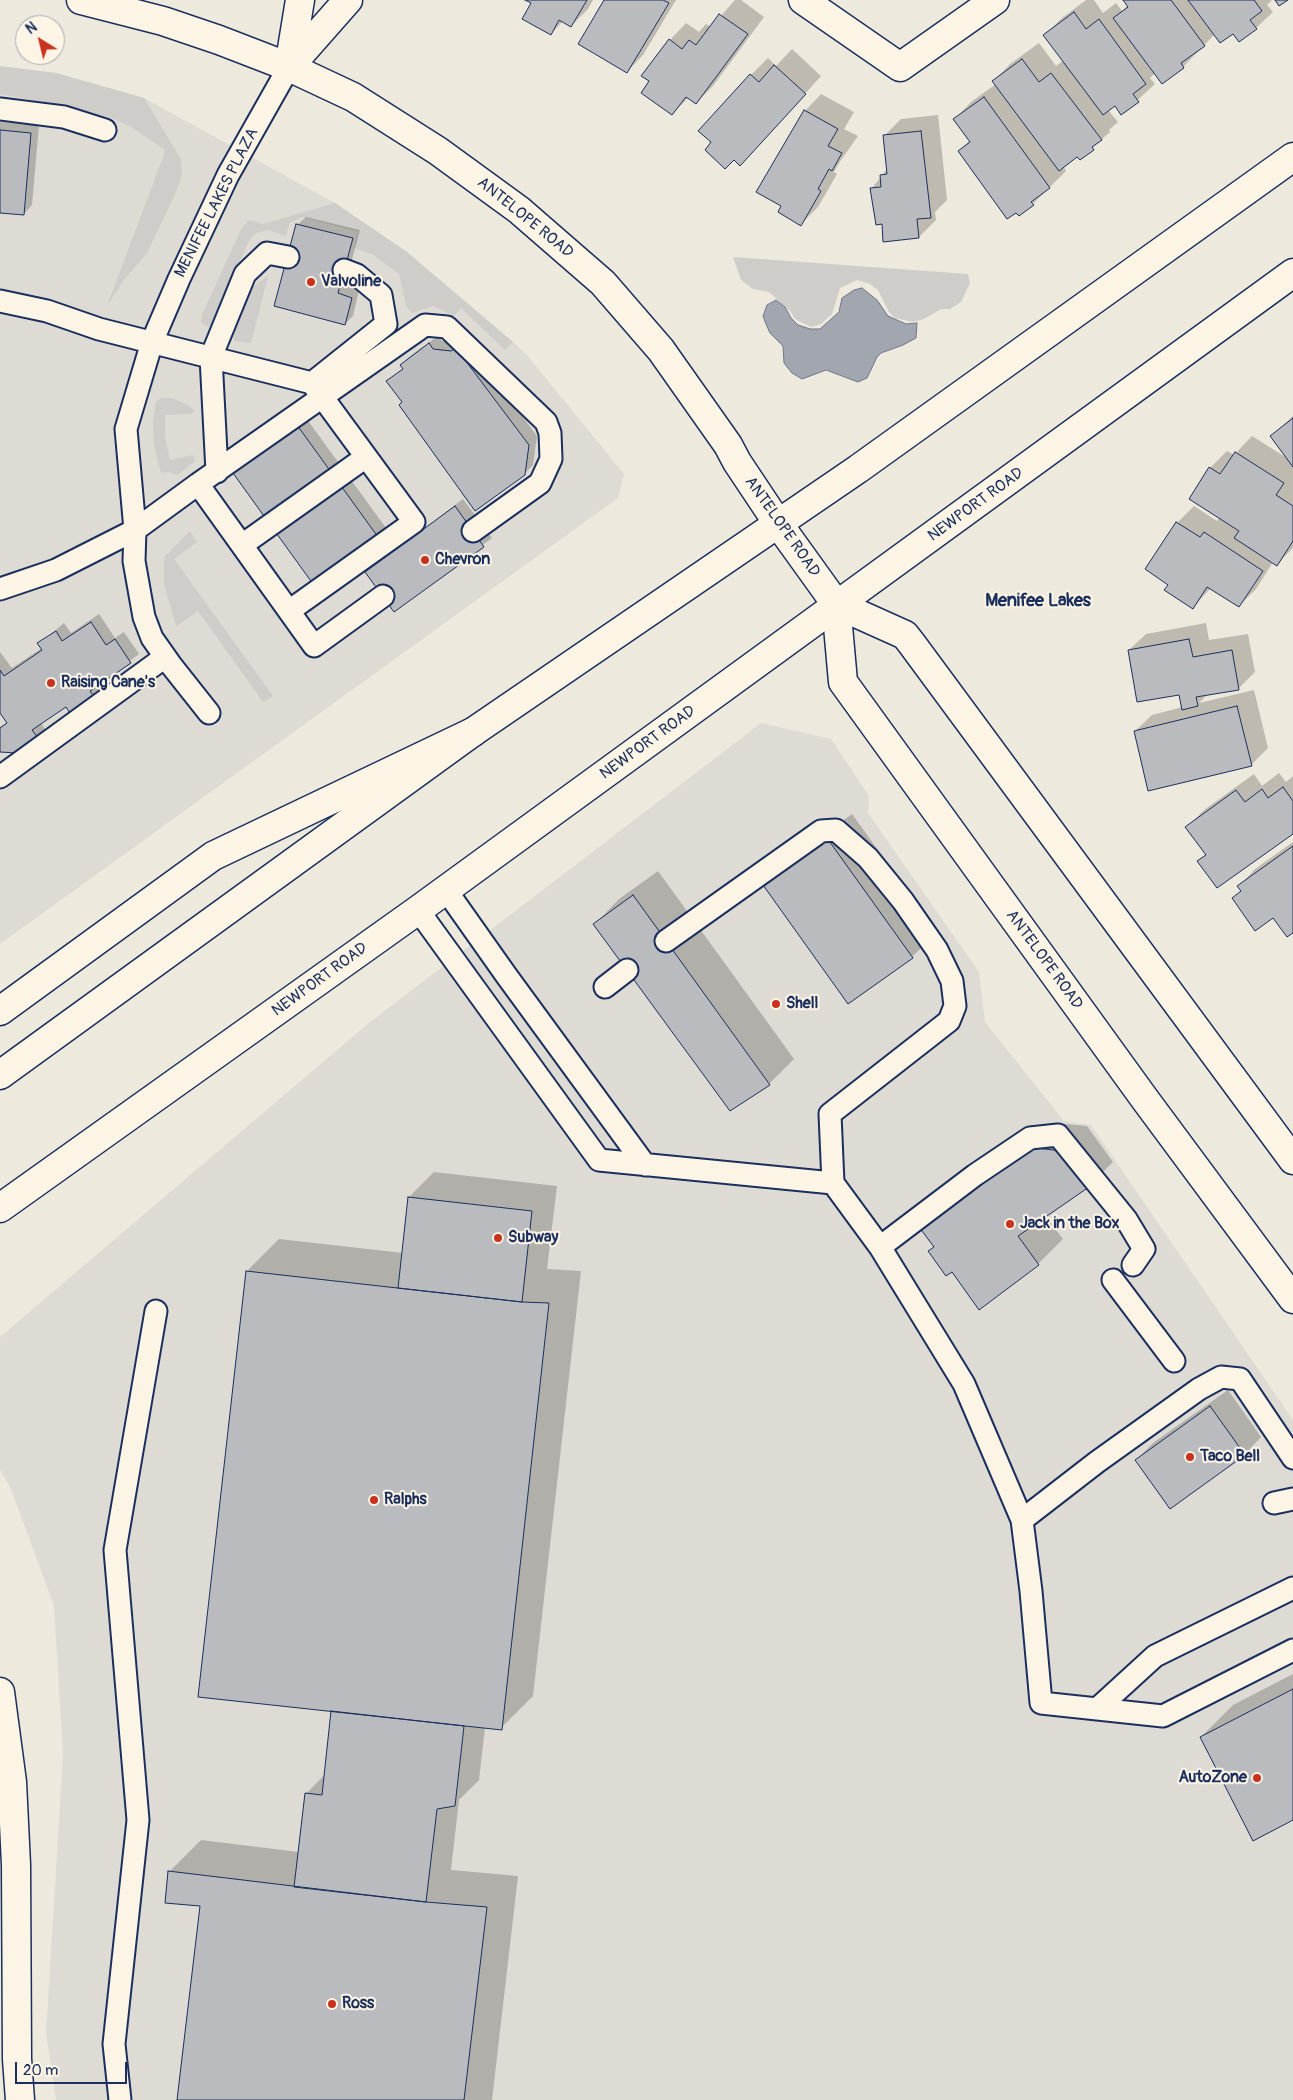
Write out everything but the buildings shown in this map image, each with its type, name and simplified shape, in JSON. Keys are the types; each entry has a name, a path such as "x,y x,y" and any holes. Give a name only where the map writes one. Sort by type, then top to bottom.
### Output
{"main road":[{"name":"ANTELOPE ROAD","path":"82,0 163,21 289,67 352,97 438,151 519,210 603,283 661,350 728,445 737,462 777,522 836,604 842,682 1144,1098 1293,1299"},
{"path":"289,67 300,0"},
{"path":"289,67 348,0"},
{"path":"804,0 900,67 995,0"},
{"path":"0,1075 473,732 777,522 858,469 1293,157"},
{"name":"NEWPORT ROAD","path":"0,1208 446,890 836,604 916,549 1293,273"},
{"path":"836,604 905,635 1293,1160"},
{"path":"0,1011 213,856 473,732"},
{"path":"1259,1252 1293,1270"},
{"path":"0,1692 12,1782 16,1865 17,2059 20,2100"}],"lane":[{"name":"MENIFEE LAKES PLAZA","path":"209,713 152,638 144,617 134,561 135,530 126,429 152,342 178,279 228,175 289,67"},
{"path":"0,109 64,117 105,130"},
{"path":"217,472 211,357 245,274 267,253 288,257"},
{"path":"0,589 56,570 135,530 217,472 317,390 386,324 381,295 357,275 344,270"},
{"path":"0,301 47,311 99,328 211,357 317,390 414,522 289,611"},
{"path":"317,390 425,325 447,327 546,422 550,433 551,459 540,483 473,532"},
{"path":"242,545 366,457"},
{"path":"198,484 314,646 383,596"},
{"path":"0,777 165,656"},
{"path":"666,941 821,831 836,830 868,858 903,901 937,950 952,981 956,1006 949,1021 932,1036 830,1114 833,1183 880,1247 964,1384 1022,1520 1031,1591 1041,1703 1163,1716 1293,1650"},
{"path":"446,890 645,1165"},
{"path":"418,910 600,1160 833,1183"},
{"path":"605,987 627,970"},
{"path":"880,1247 975,1175 1030,1138 1058,1135 1126,1219 1144,1250 1133,1265"},
{"path":"1113,1280 1174,1361"},
{"path":"120,2100 114,2044 138,1820 115,1550 156,1311"},
{"path":"1022,1520 1097,1462 1199,1389 1221,1377 1240,1379 1293,1458"},
{"path":"1098,1709 1155,1656 1293,1588"}],"shaded area":[{"path":"0,66 56,73 144,98 335,203 407,252 526,354 624,474 618,498 0,944"},
{"path":"0,66 56,73 144,98 181,159 182,175 176,192 147,253 123,281 107,306 165,152 164,149 131,127 112,118 71,107 0,94"},
{"path":"335,203 407,252 513,342 505,350 461,308 454,316 433,306 412,313 406,306 399,274 372,254 354,248 357,232 303,217 290,222 286,236 268,230 256,233 250,239 210,327 205,326 201,322 202,315 241,229 249,220 263,224"},
{"path":"733,257 968,274 970,283 961,302 950,309 941,309 924,319 913,322 895,318 889,312 878,290 870,284 857,280 840,288 832,314 821,324 811,327 795,319 791,312 769,292 753,289 741,280"},
{"path":"268,276 251,343 234,341 233,328 247,297 253,287"},
{"path":"862,288 877,300 888,316 906,324 917,323 916,338 881,353 877,357 867,378 858,382 826,370 802,379 792,373 784,363 783,346 770,333 763,316 767,305 776,300 785,307 791,318 798,325 810,329 820,329 839,312 842,298 854,290"},
{"path":"161,398 172,398 188,405 194,411 192,414 165,415 165,437 170,460 193,455 195,461 178,475 169,472 161,473 154,445 153,421 156,402"},
{"path":"190,531 197,542 174,559 273,696 263,702 198,611 177,626 175,622 164,584 164,557"},
{"path":"761,723 831,739 869,796 868,813 979,972 985,1022 1064,1121 1091,1125 1293,1420 1293,2100 56,2100 46,2032 63,1755 54,1606 11,1489 0,1470 0,1337 370,1022"}],"place":[{"name":"Valvoline","path":"311,282"},
{"name":"Chevron","path":"425,560"},
{"name":"Raising Cane's","path":"51,683"},
{"name":"Shell","path":"776,1004"},
{"name":"Jack in the Box","path":"1010,1224"},
{"name":"Subway","path":"498,1238"},
{"name":"Taco Bell","path":"1190,1457"},
{"name":"Ralphs","path":"374,1500"},
{"name":"AutoZone","path":"1257,1778"},
{"name":"Ross","path":"332,2004"}],"district":[{"name":"Menifee Lakes","path":"1038,601"}]}
